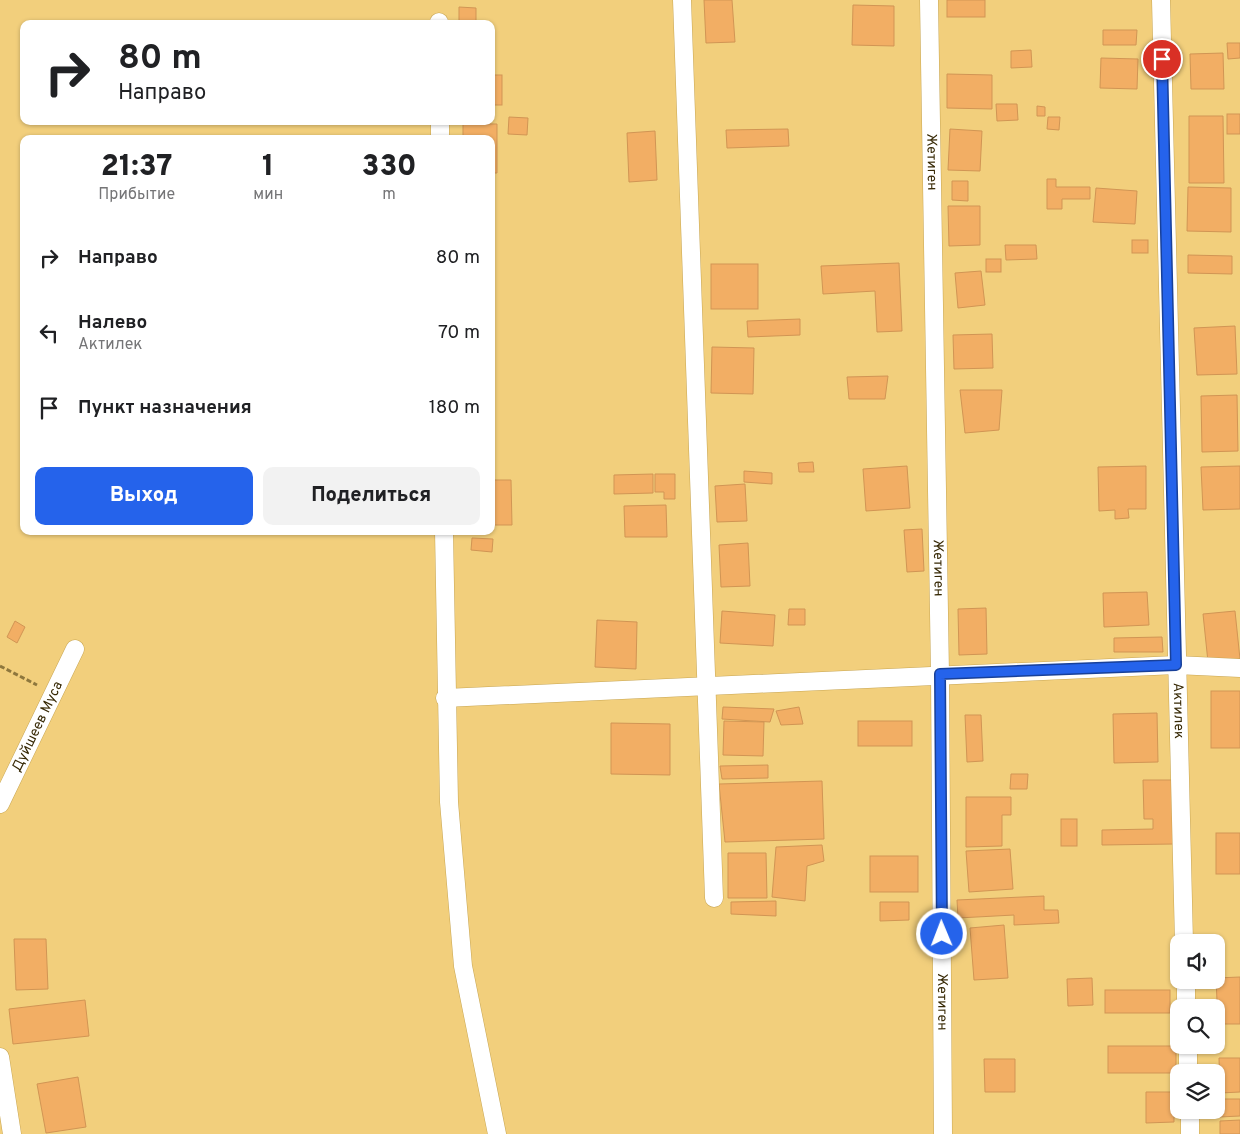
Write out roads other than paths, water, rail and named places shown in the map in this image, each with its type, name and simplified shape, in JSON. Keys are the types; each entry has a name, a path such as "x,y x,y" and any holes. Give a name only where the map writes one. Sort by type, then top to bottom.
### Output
{"street":[{"path":"682,0 714,898"},
{"name":"Жетиген","path":"929,0 940,674 943,1134"},
{"name":"Актилек","path":"1160,0 1184,934"},
{"path":"444,535 449,802 463,966 497,1134"},
{"name":"Дуйшеев Муса","path":"0,804 75,649"},
{"path":"446,698 940,674 1176,665 1240,668"},
{"path":"0,1057 12,1134"},
{"path":"1190,1119 1190,1134"}]}
